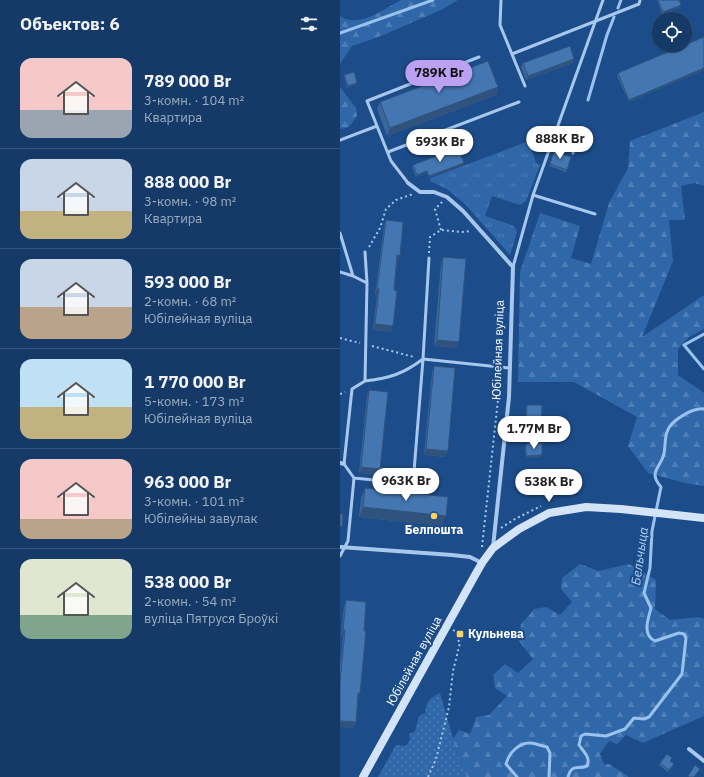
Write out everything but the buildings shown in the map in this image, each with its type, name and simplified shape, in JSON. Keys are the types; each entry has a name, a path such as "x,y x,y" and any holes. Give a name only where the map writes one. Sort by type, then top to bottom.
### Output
{"main road":[{"path":"493,548 519,529 549,513 586,507 622,509 702,518"},
{"name":"Юбілейная вуліца","path":"363,777 482,563 493,548"}],"street":[{"path":"408,184 420,192 434,192 447,197 463,211 513,267"},
{"name":"Юбілейная вуліца","path":"493,548 509,396 513,267"},
{"path":"342,547 470,557 482,563"},
{"path":"689,749 704,761"}],"lane":[{"path":"501,0 500,25 525,86"},
{"path":"513,267 533,195 603,0"},
{"path":"512,54 639,4 640,0"},
{"path":"408,184 391,161 367,101 479,58"},
{"path":"388,152 519,102"},
{"path":"340,140 377,126"},
{"path":"533,195 595,214"},
{"path":"340,233 353,276"},
{"path":"365,252 367,284 365,381"},
{"path":"354,478 413,484 429,258"},
{"path":"340,272 353,276 367,284"},
{"path":"340,556 342,547 348,541 354,478 342,463 352,389 365,381 385,379 409,370 423,359 509,368"}],"path":[{"path":"365,252 380,228 386,209 396,200 420,192"},
{"path":"441,230 436,209 447,197"},
{"path":"429,258 430,237 441,230 462,232 480,230"},
{"path":"340,338 423,359"},
{"path":"482,549 501,367"},
{"path":"428,777 436,759 449,707 453,670 460,643 457,638"}],"green space":[{"path":"401,0 458,0 441,10 381,36 352,46 340,64 340,16 347,19 363,19"},
{"path":"340,87 356,108 357,116 349,127 340,129"},
{"path":"704,112 704,186 695,183 681,186 685,220 669,220 673,261 642,337 704,295 704,329 689,337 678,349 678,375 704,393 704,486 685,483 648,473 628,446 637,417 574,382 518,382 520,272 540,213 580,226 571,258 591,264 609,203 628,168 630,141"},
{"path":"529,141 536,163 540,165 526,201 520,205 492,196 485,216 514,226 517,232 510,255 466,205 447,189 430,181 431,178"},
{"path":"580,564 598,571 629,564 656,580 655,609 670,620 699,617 704,619 704,716 643,743 626,735 617,744 609,741 600,754 604,764 609,764 628,777 465,777 467,775 459,759 453,739 459,730 470,734 476,717 489,715 507,696 495,688 493,675 505,664 518,673 533,659 519,641 521,624 534,609 546,607 560,615 572,602 561,589 562,578"},
{"path":"440,693 459,759 467,775 465,777 378,777 396,745 406,746 410,740 409,734 415,731 419,716 425,713 429,700"}],"waterway":[{"path":"340,33 433,0"},
{"path":"618,8 621,0"},
{"path":"588,100 607,35 614,17"},
{"path":"573,153 580,128"},
{"name":"Бельчыца","path":"704,334 684,345 704,369"},
{"name":"Бельчыца","path":"568,777 573,768 587,766 588,763 586,755 579,745 581,736 585,734 606,736 625,729 634,718 644,719 649,717 682,674 686,638 684,634 679,633 655,641 648,635 647,626 651,608 644,593 650,568 652,531 661,487 657,482 655,475 664,454 667,432 672,423 688,412 704,409"},
{"name":"Бельчыца","path":"517,777 506,764 507,760 515,749 522,744 527,743 547,747 550,753 549,777"}],"place":[{"name":"Белпошта","path":"434,516"},
{"name":"Кульнева","path":"460,634"}]}
